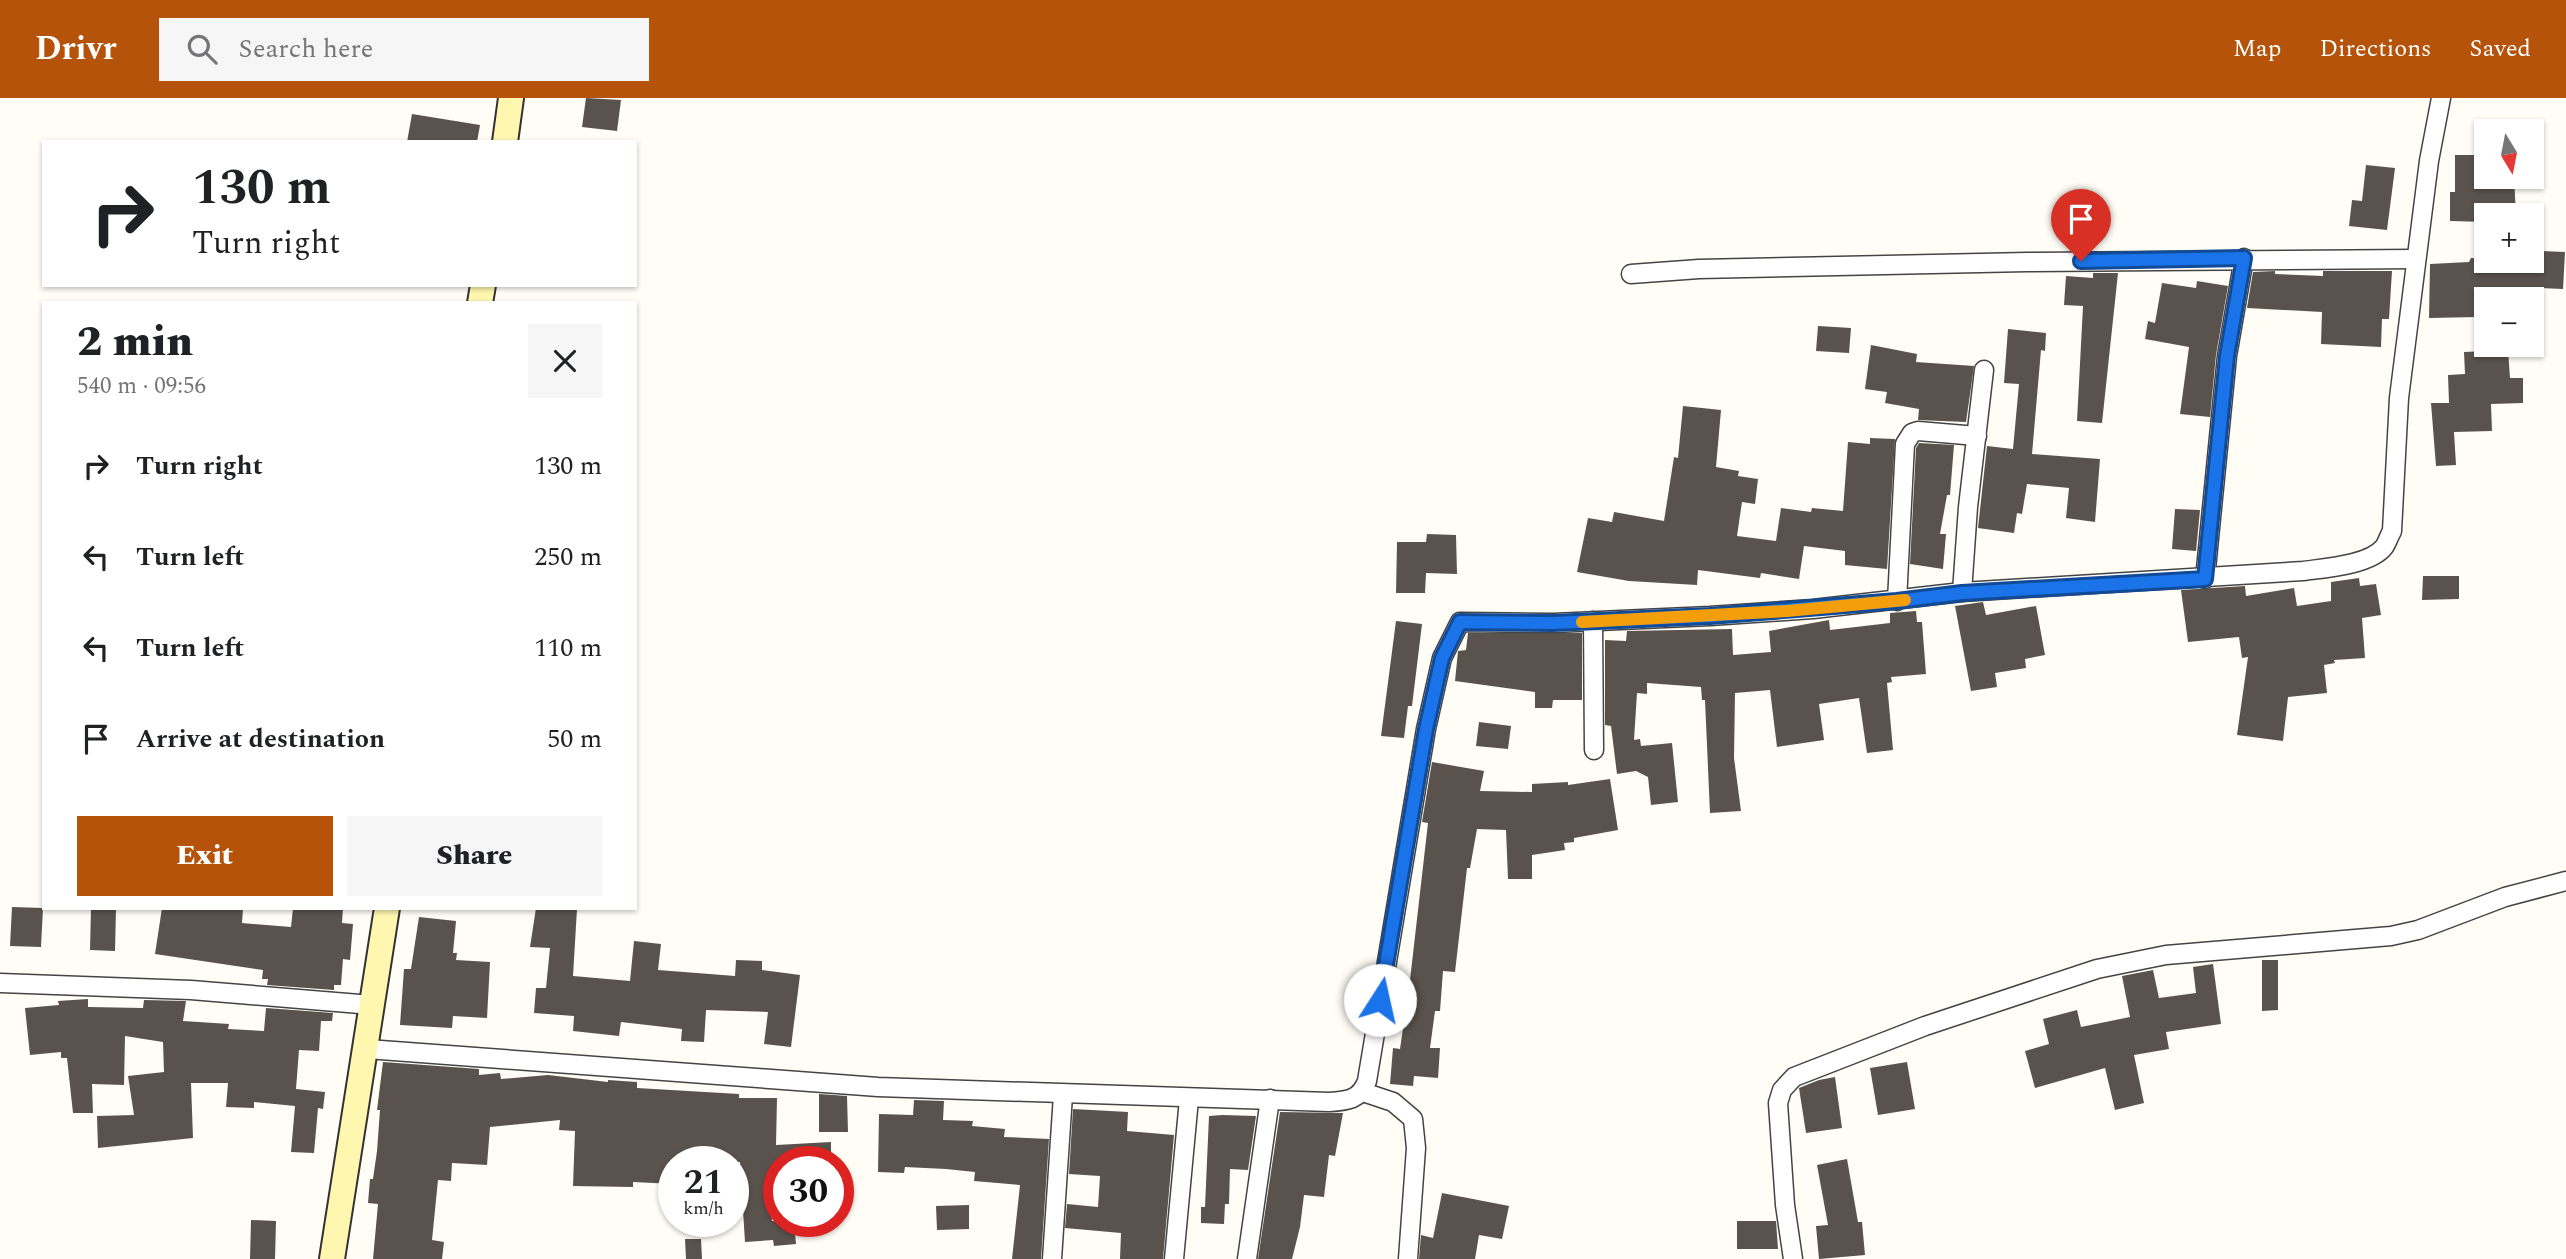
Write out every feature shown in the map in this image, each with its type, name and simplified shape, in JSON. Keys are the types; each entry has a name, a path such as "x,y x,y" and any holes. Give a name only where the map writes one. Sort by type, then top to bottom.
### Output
{"main road":[{"path":"505,140 511,98"},
{"path":"332,1259 387,910"}],"street":[{"path":"367,1049 878,1087 1189,1099 1345,1101 1363,1092 1367,1081 1426,729 1442,658 1460,622 1593,621 1787,611 1962,593 2303,572 2347,564 2374,555 2384,547 2392,531 2399,398 2429,160 2441,98"},
{"path":"1631,274 1699,269 2244,258 2416,259"},
{"path":"2205,579 2227,356 2244,258"},
{"path":"1962,593 1984,370"},
{"path":"1897,601 1905,444 1912,433 1918,431 1977,436"},
{"path":"1593,621 1594,750"},
{"path":"1793,1259 1784,1192 1778,1103 1782,1090 1794,1077 1925,1026 2097,969 2166,955 2391,936 2418,930 2505,897 2566,881"},
{"path":"0,983 191,990 372,1005"},
{"path":"1363,1092 1393,1102 1413,1119 1416,1148 1408,1259"},
{"path":"1052,1259 1063,1095"},
{"path":"1174,1259 1189,1099"},
{"path":"1247,1259 1269,1099"}],"building":[{"path":"586,98 621,100 617,131 582,127"},
{"path":"412,114 480,125 477,140 407,140"},
{"path":"2455,155 2474,155 2474,189 2515,189 2515,203 2474,203 2474,222 2450,221 2450,192 2455,192"},
{"path":"2366,165 2395,168 2387,230 2349,226 2352,200 2362,201"},
{"path":"2544,251 2565,252 2563,289 2474,287 2474,317 2429,318 2430,264 2469,262 2474,258 2474,273 2544,273"},
{"path":"2275,271 2275,274 2323,276 2323,271 2392,271 2389,319 2382,319 2381,347 2321,344 2322,312 2247,308 2253,272"},
{"path":"2093,273 2118,273 2102,423 2077,421 2083,306 2064,305 2066,276 2093,278"},
{"path":"2197,281 2228,286 2216,355 2210,417 2180,414 2189,347 2145,339 2148,321 2155,323 2162,283 2196,288"},
{"path":"1818,326 1851,328 1849,353 1816,351"},
{"path":"2008,329 2046,333 2045,351 2041,350 2032,454 2100,459 2095,522 2066,518 2069,488 2027,484 2022,514 2017,513 2014,533 1978,528 1987,446 2013,449 2019,384 2004,383"},
{"path":"1871,345 1917,354 1916,362 1974,366 1966,422 1918,420 1919,409 1885,403 1887,392 1865,389"},
{"path":"2464,352 2474,352 2474,357 2508,357 2510,378 2523,378 2523,403 2491,404 2492,431 2454,432 2456,465 2436,466 2431,403 2449,403 2448,375 2465,374"},
{"path":"1683,406 1721,410 1716,467 1739,471 1738,476 1758,479 1755,504 1742,502 1737,536 1776,541 1781,508 1811,512 1812,508 1843,511 1848,442 1870,444 1870,438 1895,439 1887,569 1845,565 1845,551 1804,546 1799,579 1761,573 1760,578 1698,570 1697,585 1629,581 1577,572 1588,518 1612,522 1614,512 1664,521 1674,457 1678,458"},
{"path":"1919,443 1954,445 1950,495 1947,495 1940,534 1946,534 1943,569 1910,564 1916,448"},
{"path":"2175,509 2200,510 2196,551 2172,549"},
{"path":"1427,534 1456,535 1457,574 1426,573 1425,593 1396,593 1397,542 1426,542"},
{"path":"2423,576 2459,576 2459,599 2422,600"},
{"path":"2359,578 2360,586 2376,584 2381,615 2362,618 2365,658 2334,660 2335,663 2324,665 2327,693 2288,697 2283,741 2237,735 2248,657 2242,658 2239,637 2188,642 2181,590 2245,586 2246,596 2294,588 2297,606 2331,601 2331,582"},
{"path":"1983,602 1986,615 2036,606 2045,655 2025,659 2026,668 1995,673 1997,687 1971,691 1955,606"},
{"path":"1916,611 1917,622 1922,622 1926,674 1891,677 1892,682 1887,683 1893,750 1867,753 1859,698 1819,704 1824,740 1777,747 1770,690 1735,693 1734,758 1741,811 1710,813 1705,700 1702,700 1701,687 1647,683 1647,694 1637,693 1634,740 1640,739 1641,746 1672,743 1678,802 1651,805 1648,777 1636,771 1617,774 1611,726 1605,725 1605,640 1626,641 1627,631 1732,629 1733,655 1771,652 1769,631 1829,620 1830,630 1890,623 1890,613"},
{"path":"1396,621 1422,624 1412,706 1408,706 1404,738 1381,736"},
{"path":"1468,633 1582,633 1582,700 1553,700 1552,708 1535,708 1535,692 1455,681 1458,651 1466,650"},
{"path":"1479,722 1511,726 1508,749 1476,746"},
{"path":"1432,762 1484,771 1480,791 1532,792 1532,784 1568,782 1568,785 1610,779 1618,830 1574,838 1574,842 1564,843 1565,850 1532,855 1532,879 1508,879 1506,830 1477,829 1470,868 1467,868 1455,972 1443,971 1440,1011 1435,1011 1430,1048 1440,1048 1438,1078 1414,1076 1413,1086 1390,1084 1393,1048 1400,1049 1410,980 1428,823 1422,822"},
{"path":"12,907 42,908 41,947 10,946"},
{"path":"91,910 116,910 115,951 90,950"},
{"path":"162,910 243,910 242,923 291,927 293,910 343,910 342,923 353,924 350,960 343,959 341,985 334,985 334,990 267,985 268,979 262,979 263,970 155,954"},
{"path":"536,910 577,910 573,976 630,981 634,941 661,944 658,970 735,976 736,960 762,961 762,970 800,975 791,1047 764,1044 768,1012 706,1010 704,1042 681,1041 682,1029 621,1022 619,1036 573,1031 574,1016 534,1013 536,988 546,988 550,948 530,947"},
{"path":"419,917 456,921 453,953 457,953 456,960 490,962 487,1018 453,1016 452,1028 400,1025 404,969 411,969"},
{"path":"2262,960 2278,960 2278,1010 2262,1011"},
{"path":"2213,964 2221,1024 2166,1032 2169,1049 2134,1055 2144,1103 2115,1110 2105,1068 2035,1088 2025,1051 2049,1044 2043,1019 2077,1010 2081,1027 2130,1017 2122,976 2153,970 2159,998 2196,993 2193,967"},
{"path":"88,999 88,1007 143,1008 144,1000 186,1001 183,1021 229,1024 228,1029 264,1031 266,1008 333,1013 332,1021 321,1021 319,1051 299,1050 296,1089 325,1092 323,1109 318,1108 314,1153 291,1152 295,1106 254,1102 254,1108 226,1107 228,1083 191,1083 193,1138 98,1148 97,1116 134,1115 128,1076 164,1072 163,1042 125,1036 124,1085 92,1084 93,1113 73,1113 67,1058 61,1058 61,1052 30,1055 25,1008 59,1005 58,1001"},
{"path":"383,1062 479,1069 479,1075 500,1073 501,1079 548,1075 608,1082 637,1082 637,1088 739,1094 739,1098 777,1098 776,1145 831,1142 831,1146 763,1146 763,1237 795,1237 796,1244 774,1246 773,1240 745,1242 745,1237 749,1237 749,1146 658,1146 658,1183 633,1182 633,1187 573,1186 575,1131 559,1130 560,1120 490,1127 487,1165 452,1163 451,1181 438,1180 432,1240 444,1242 442,1259 373,1259 378,1204 368,1203 370,1179 373,1179 377,1151 380,1110 377,1110"},
{"path":"1907,1062 1915,1109 1878,1115 1870,1068"},
{"path":"1835,1077 1842,1128 1806,1133 1799,1088"},
{"path":"819,1094 847,1096 848,1132 819,1132"},
{"path":"914,1100 944,1101 943,1120 973,1121 972,1126 1005,1129 1004,1137 1049,1139 1041,1259 1012,1259 1020,1185 974,1181 975,1172 946,1169 905,1167 904,1173 878,1172 879,1114 913,1115"},
{"path":"1073,1109 1128,1112 1127,1131 1174,1135 1163,1259 1120,1259 1121,1233 1065,1228 1067,1204 1098,1207 1100,1176 1069,1174"},
{"path":"1280,1112 1343,1113 1335,1156 1329,1155 1324,1197 1304,1195 1292,1259 1258,1259"},
{"path":"1209,1116 1256,1116 1248,1170 1230,1169 1229,1204 1225,1204 1224,1224 1201,1223 1201,1207 1205,1207"},
{"path":"1847,1159 1858,1222 1862,1222 1865,1255 1819,1259 1816,1226 1828,1225 1817,1165"},
{"path":"1442,1193 1509,1206 1502,1239 1479,1235 1475,1259 1419,1259 1421,1235 1433,1238"},
{"path":"969,1205 969,1229 937,1230 936,1206"},
{"path":"251,1220 276,1221 275,1259 250,1259"},
{"path":"1737,1221 1776,1221 1778,1249 1737,1249"},
{"path":"685,1239 701,1239 702,1259 686,1259"}],"slow traffic":[{"path":"1582,622 1787,611 1905,600"}],"route":[{"path":"1380,1000 1426,729 1442,658 1460,622 1553,623 1710,616 1813,609 1962,593 2205,579 2227,356 2244,258 2081,261"}]}
